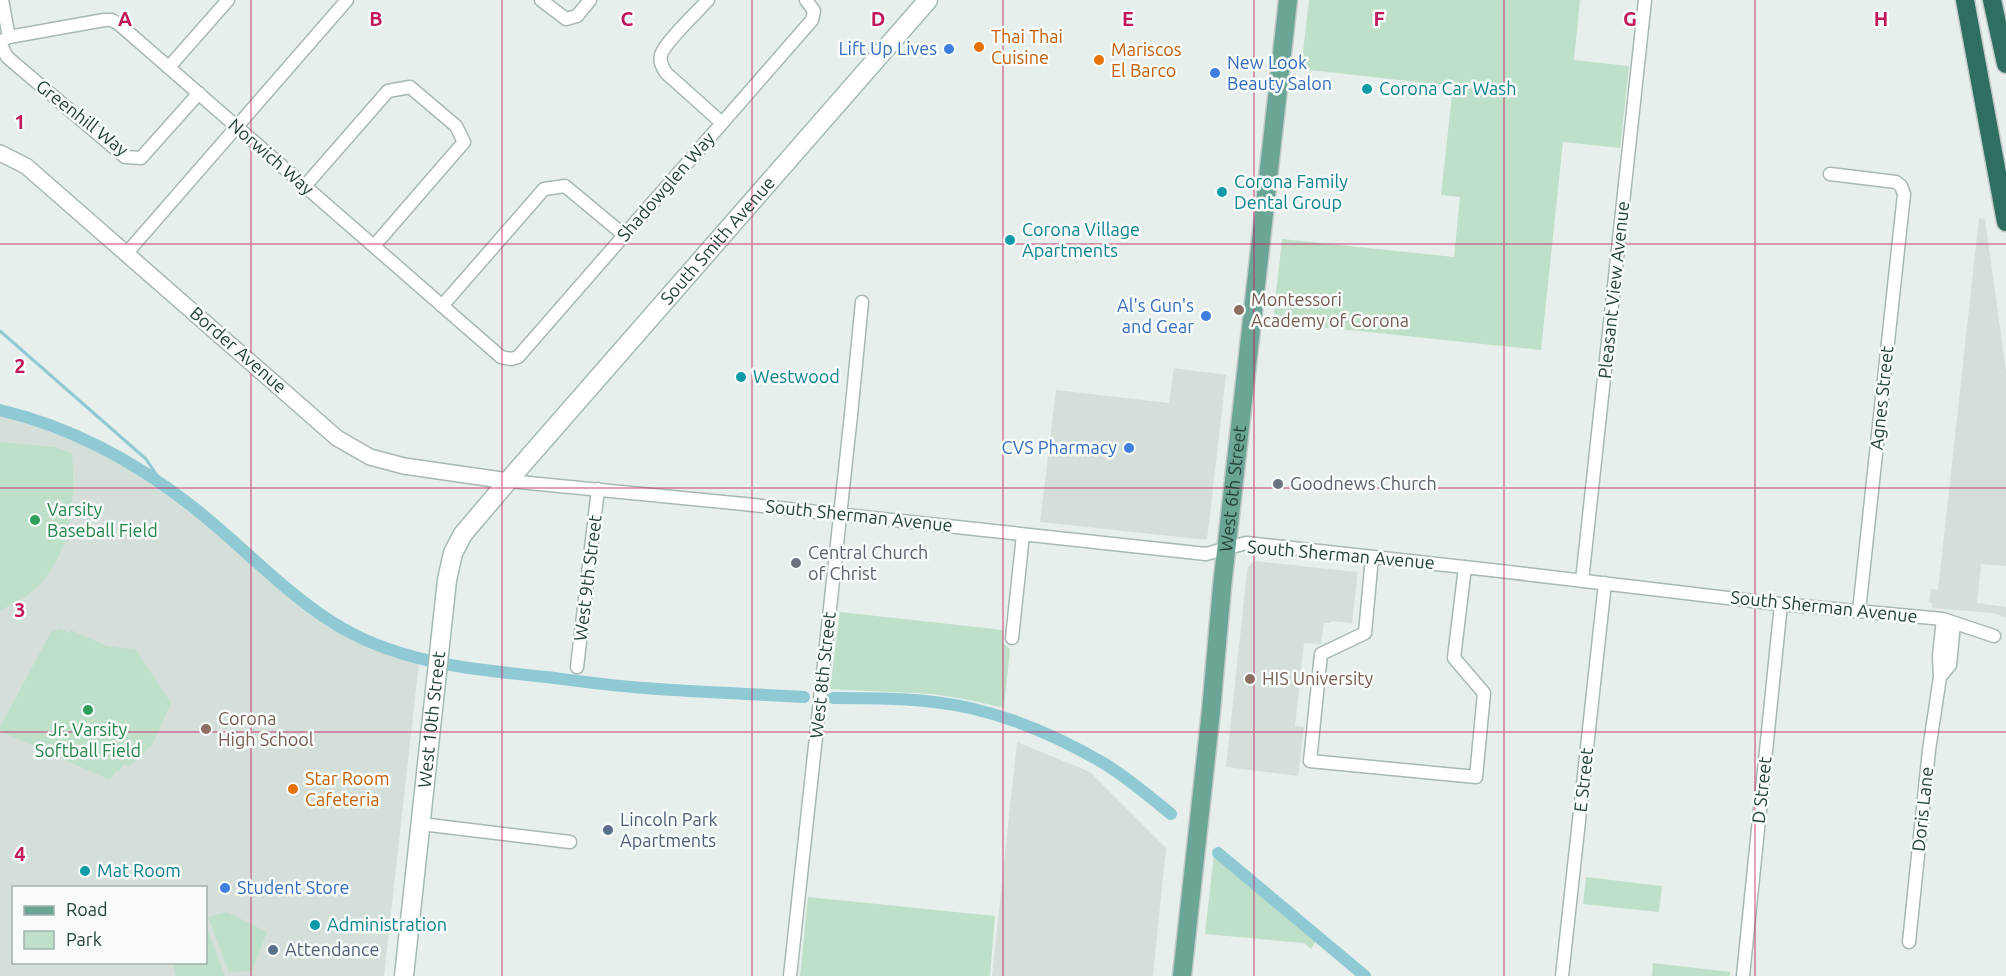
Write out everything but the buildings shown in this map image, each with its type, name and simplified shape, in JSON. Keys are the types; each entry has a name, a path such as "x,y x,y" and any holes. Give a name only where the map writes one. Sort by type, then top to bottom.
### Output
{"highway":[{"path":"1965,0 2006,222"},
{"path":"1992,0 2006,64"}],"main road":[{"name":"South Smith Avenue","path":"508,481 928,0"},
{"name":"West 6th Street","path":"1182,976 1200,820 1226,549 1288,0"},
{"name":"West 10th Street","path":"404,976 447,580 453,553 463,534 508,481"}],"street":[{"name":"Greenhill Way","path":"2,0 9,37 3,40 1,45 7,57 125,157 141,158 199,93"},
{"path":"169,67 228,0"},
{"path":"126,254 347,0"},
{"path":"541,0 566,20 577,16 590,0"},
{"path":"708,0 669,43 661,55 661,65 666,73 722,123"},
{"name":"Shadowglen Way","path":"511,359 518,357 812,20 814,11 806,0"},
{"name":"Pleasant View Avenue","path":"1582,581 1645,0"},
{"name":"Norwich Way","path":"9,37 112,20 501,357 511,359"},
{"path":"305,186 388,91 410,87 456,126 464,142 374,246"},
{"name":"Border Avenue","path":"0,153 26,166 337,438 370,457 404,466 508,481"},
{"name":"Agnes Street","path":"1830,174 1890,181 1901,186 1904,194 1859,611"},
{"path":"442,306 544,189 565,186 624,235"},
{"name":"West 8th Street","path":"790,976 862,302"},
{"name":"South Sherman Avenue","path":"508,481 1206,554 1246,543 1949,621 1994,636"},
{"name":"West 9th Street","path":"577,667 598,489"},
{"path":"1012,638 1023,535"},
{"path":"1372,557 1365,633 1321,654 1310,760 1476,777 1484,693 1454,658 1465,567"},
{"name":"E Street","path":"1562,976 1605,584"},
{"name":"D Street","path":"1743,976 1781,604"},
{"name":"Doris Lane","path":"1909,942 1929,750 1940,677 1950,665 1949,621"},
{"path":"421,824 570,842"}],"shaded area":[{"path":"1979,218 1985,219 2006,371 2006,566 1981,564 1977,603 2006,607 2006,618 1994,613 1932,608 1932,603 1929,603 1931,589 1938,590"},
{"path":"1174,368 1226,375 1207,540 1040,522 1056,390 1169,403"},
{"name":"Corona High School","path":"0,415 49,428 72,437 137,470 191,509 308,612 352,640 384,653 419,663 384,976 0,976"},
{"path":"1254,561 1358,572 1352,623 1331,621 1331,623 1324,623 1321,644 1304,643 1295,726 1304,727 1298,776 1226,767 1247,572 1248,567"},
{"path":"1017,742 1090,772 1166,848 1153,976 992,976"}],"green space":[{"path":"1309,0 1580,0 1574,60 1629,66 1620,148 1563,142 1541,350 1273,322 1282,239 1454,257 1460,197 1441,195 1453,86 1301,69"},
{"name":"Varsity Baseball Field","path":"0,442 55,447 72,453 73,477 69,524 54,566 40,584 23,599 0,610"},
{"path":"840,612 1003,630 1003,643 1010,649 1004,708 932,694 830,689"},
{"name":"Jr. Varsity Softball Field","path":"61,629 69,633 71,630 107,646 135,648 171,703 152,745 130,766 123,764 120,771 116,771 110,780 0,731 0,727 51,632"},
{"path":"1214,854 1317,940 1311,949 1304,943 1205,934"},
{"path":"1586,877 1662,886 1659,912 1583,904"},
{"path":"808,897 995,916 990,976 800,976"},
{"path":"227,912 267,932 252,971 229,972 208,917"},
{"path":"207,929 225,976 176,976 175,964 207,964"},
{"path":"1653,963 1730,972 1730,976 1652,976"}],"waterway":[{"path":"0,331 146,459 164,486"},
{"path":"0,410 27,417 77,436 148,475 210,521 311,607 329,620 380,646 434,662 490,671 633,687 804,697"},
{"path":"833,698 936,702 970,708 1023,724 1073,746 1105,764 1171,814"},
{"path":"1218,853 1365,976"}],"place":[{"name":"Thai Thai Cuisine","path":"979,47"},
{"name":"Lift Up Lives","path":"949,49"},
{"name":"Mariscos El Barco","path":"1099,60"},
{"name":"New Look Beauty Salon","path":"1215,73"},
{"name":"Corona Car Wash","path":"1367,89"},
{"name":"Corona Family Dental Group","path":"1222,192"},
{"name":"Corona Village Apartments","path":"1010,240"},
{"name":"Montessori Academy of Corona","path":"1239,310"},
{"name":"Al's Gun's and Gear","path":"1206,316"},
{"name":"Westwood","path":"741,377"},
{"name":"CVS Pharmacy","path":"1129,448"},
{"name":"Goodnews Church","path":"1278,484"},
{"name":"Varsity Baseball Field","path":"35,520"},
{"name":"Central Church of Christ","path":"796,563"},
{"name":"HIS University","path":"1250,679"},
{"name":"Jr. Varsity Softball Field","path":"88,710"},
{"name":"Corona High School","path":"206,729"},
{"name":"Star Room Cafeteria","path":"293,789"},
{"name":"Lincoln Park Apartments","path":"608,830"},
{"name":"Mat Room","path":"85,871"},
{"name":"Student Store","path":"225,888"},
{"name":"Administration","path":"315,925"},
{"name":"Attendance","path":"273,950"}]}
